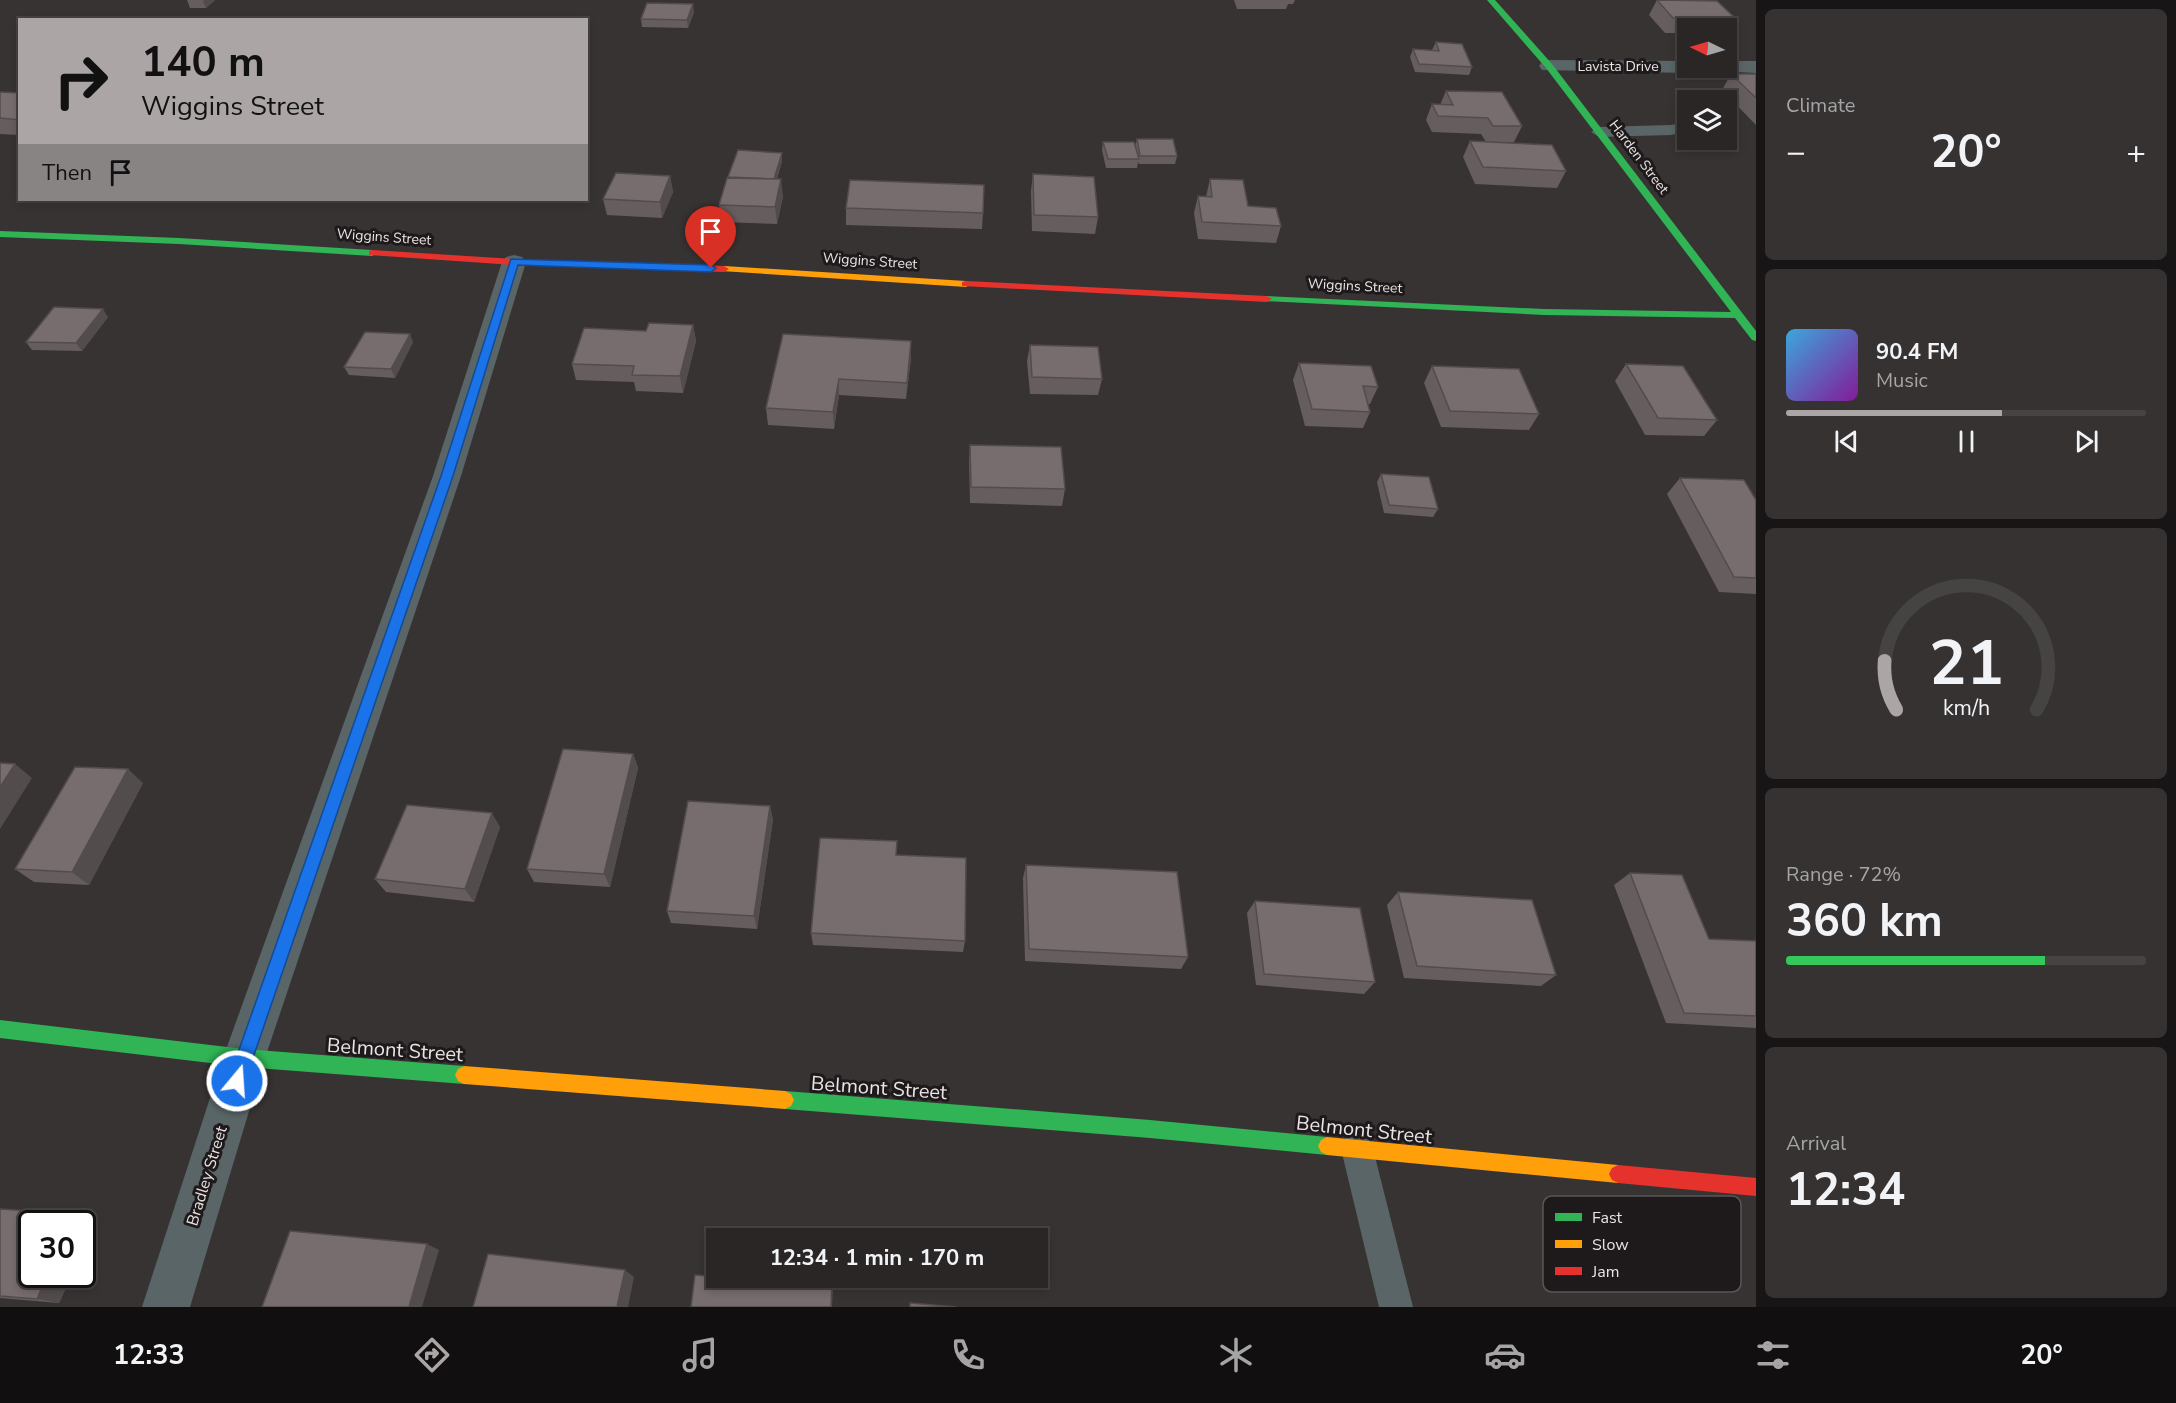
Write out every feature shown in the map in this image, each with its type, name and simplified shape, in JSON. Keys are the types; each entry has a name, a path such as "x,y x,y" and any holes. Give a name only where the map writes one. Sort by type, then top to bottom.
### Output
{"street":[{"name":"Harden Street","path":"1491,0 1549,66 1756,338"},
{"name":"Lavista Drive","path":"1549,66 1677,67"},
{"path":"1737,67 1756,67"},
{"name":"Wiggins Street","path":"0,234 179,241 514,262 732,269 1002,286 1544,312 1738,315"},
{"name":"Bradley Street","path":"166,1307 244,1058 447,476 514,262"},
{"name":"Belmont Street","path":"0,1029 244,1058 1150,1129 1756,1187"}],"lane":[{"path":"1599,132 1677,129"},
{"path":"1357,1149 1396,1307"}],"building":[{"path":"1657,0 1717,1 1735,18 1677,18 1673,18"},
{"path":"647,3 693,4 687,20 641,19"},
{"path":"1436,42 1462,44 1472,67 1419,64 1413,49 1439,51"},
{"path":"1737,74 1756,74 1756,98 1735,78"},
{"path":"1446,91 1502,92 1522,126 1493,126 1488,118 1438,116 1432,104 1453,105"},
{"path":"0,92 18,93 18,120 0,118"},
{"path":"1137,139 1173,139 1177,156 1140,156"},
{"path":"1470,141 1552,145 1566,171 1483,167"},
{"path":"1103,142 1134,142 1139,159 1108,159"},
{"path":"738,150 782,153 774,179 728,177"},
{"path":"616,173 670,176 660,202 603,199"},
{"path":"1033,174 1094,177 1098,217 1034,215"},
{"path":"727,178 781,179 775,207 719,205"},
{"path":"1210,179 1243,180 1248,206 1276,208 1281,226 1202,222 1198,196 1212,197"},
{"path":"850,180 984,185 983,213 846,208"},
{"path":"54,307 103,309 76,343 26,342"},
{"path":"649,323 693,325 680,376 632,375 634,366 572,364 584,328 646,331"},
{"path":"365,332 410,334 391,369 344,367"},
{"path":"783,334 911,341 907,383 839,379 833,412 766,408"},
{"path":"1030,345 1098,347 1102,379 1032,377"},
{"path":"1299,363 1371,366 1378,387 1363,386 1370,412 1312,409"},
{"path":"1626,364 1683,366 1717,420 1658,418"},
{"path":"1432,366 1519,369 1539,414 1450,411"},
{"path":"970,445 1061,447 1065,489 971,487"},
{"path":"1381,474 1429,477 1438,509 1389,505"},
{"path":"1680,478 1744,480 1756,500 1756,578 1734,577"},
{"path":"563,749 633,754 604,874 527,869"},
{"path":"0,763 15,764 0,787"},
{"path":"75,767 128,769 72,872 15,869"},
{"path":"688,801 770,806 754,916 667,911"},
{"path":"407,805 492,813 465,889 375,879"},
{"path":"820,838 897,841 896,855 966,858 965,941 811,933"},
{"path":"1026,865 1177,872 1188,957 1029,949"},
{"path":"1630,873 1682,875 1709,939 1756,941 1756,1016 1684,1013"},
{"path":"1398,892 1532,900 1556,975 1417,966"},
{"path":"1255,901 1360,908 1375,982 1264,974"},
{"path":"0,1209 18,1210 18,1288 42,1288 37,1299 0,1296"},
{"path":"290,1231 427,1244 409,1307 262,1307"},
{"path":"488,1254 625,1270 617,1307 473,1307"},
{"path":"695,1275 706,1276 706,1288 832,1288 831,1307 691,1307"},
{"path":"910,1303 956,1307 910,1307"}],"traffic: fast":[{"path":"1491,0 1549,66 1756,338"},
{"path":"0,234 179,241 372,253"},
{"path":"1267,299 1544,312 1738,315"},
{"path":"0,1029 244,1058 464,1075"},
{"path":"785,1100 1150,1129 1327,1146"}],"traffic: slow":[{"path":"724,269 966,284"},
{"path":"464,1075 785,1100"},
{"path":"1327,1146 1618,1174"}],"traffic: jam":[{"path":"372,253 514,262 724,269"},
{"path":"966,284 1267,299"},
{"path":"1618,1174 1756,1187"}],"route":[{"path":"237,1081 447,476 514,262 711,268"}]}
